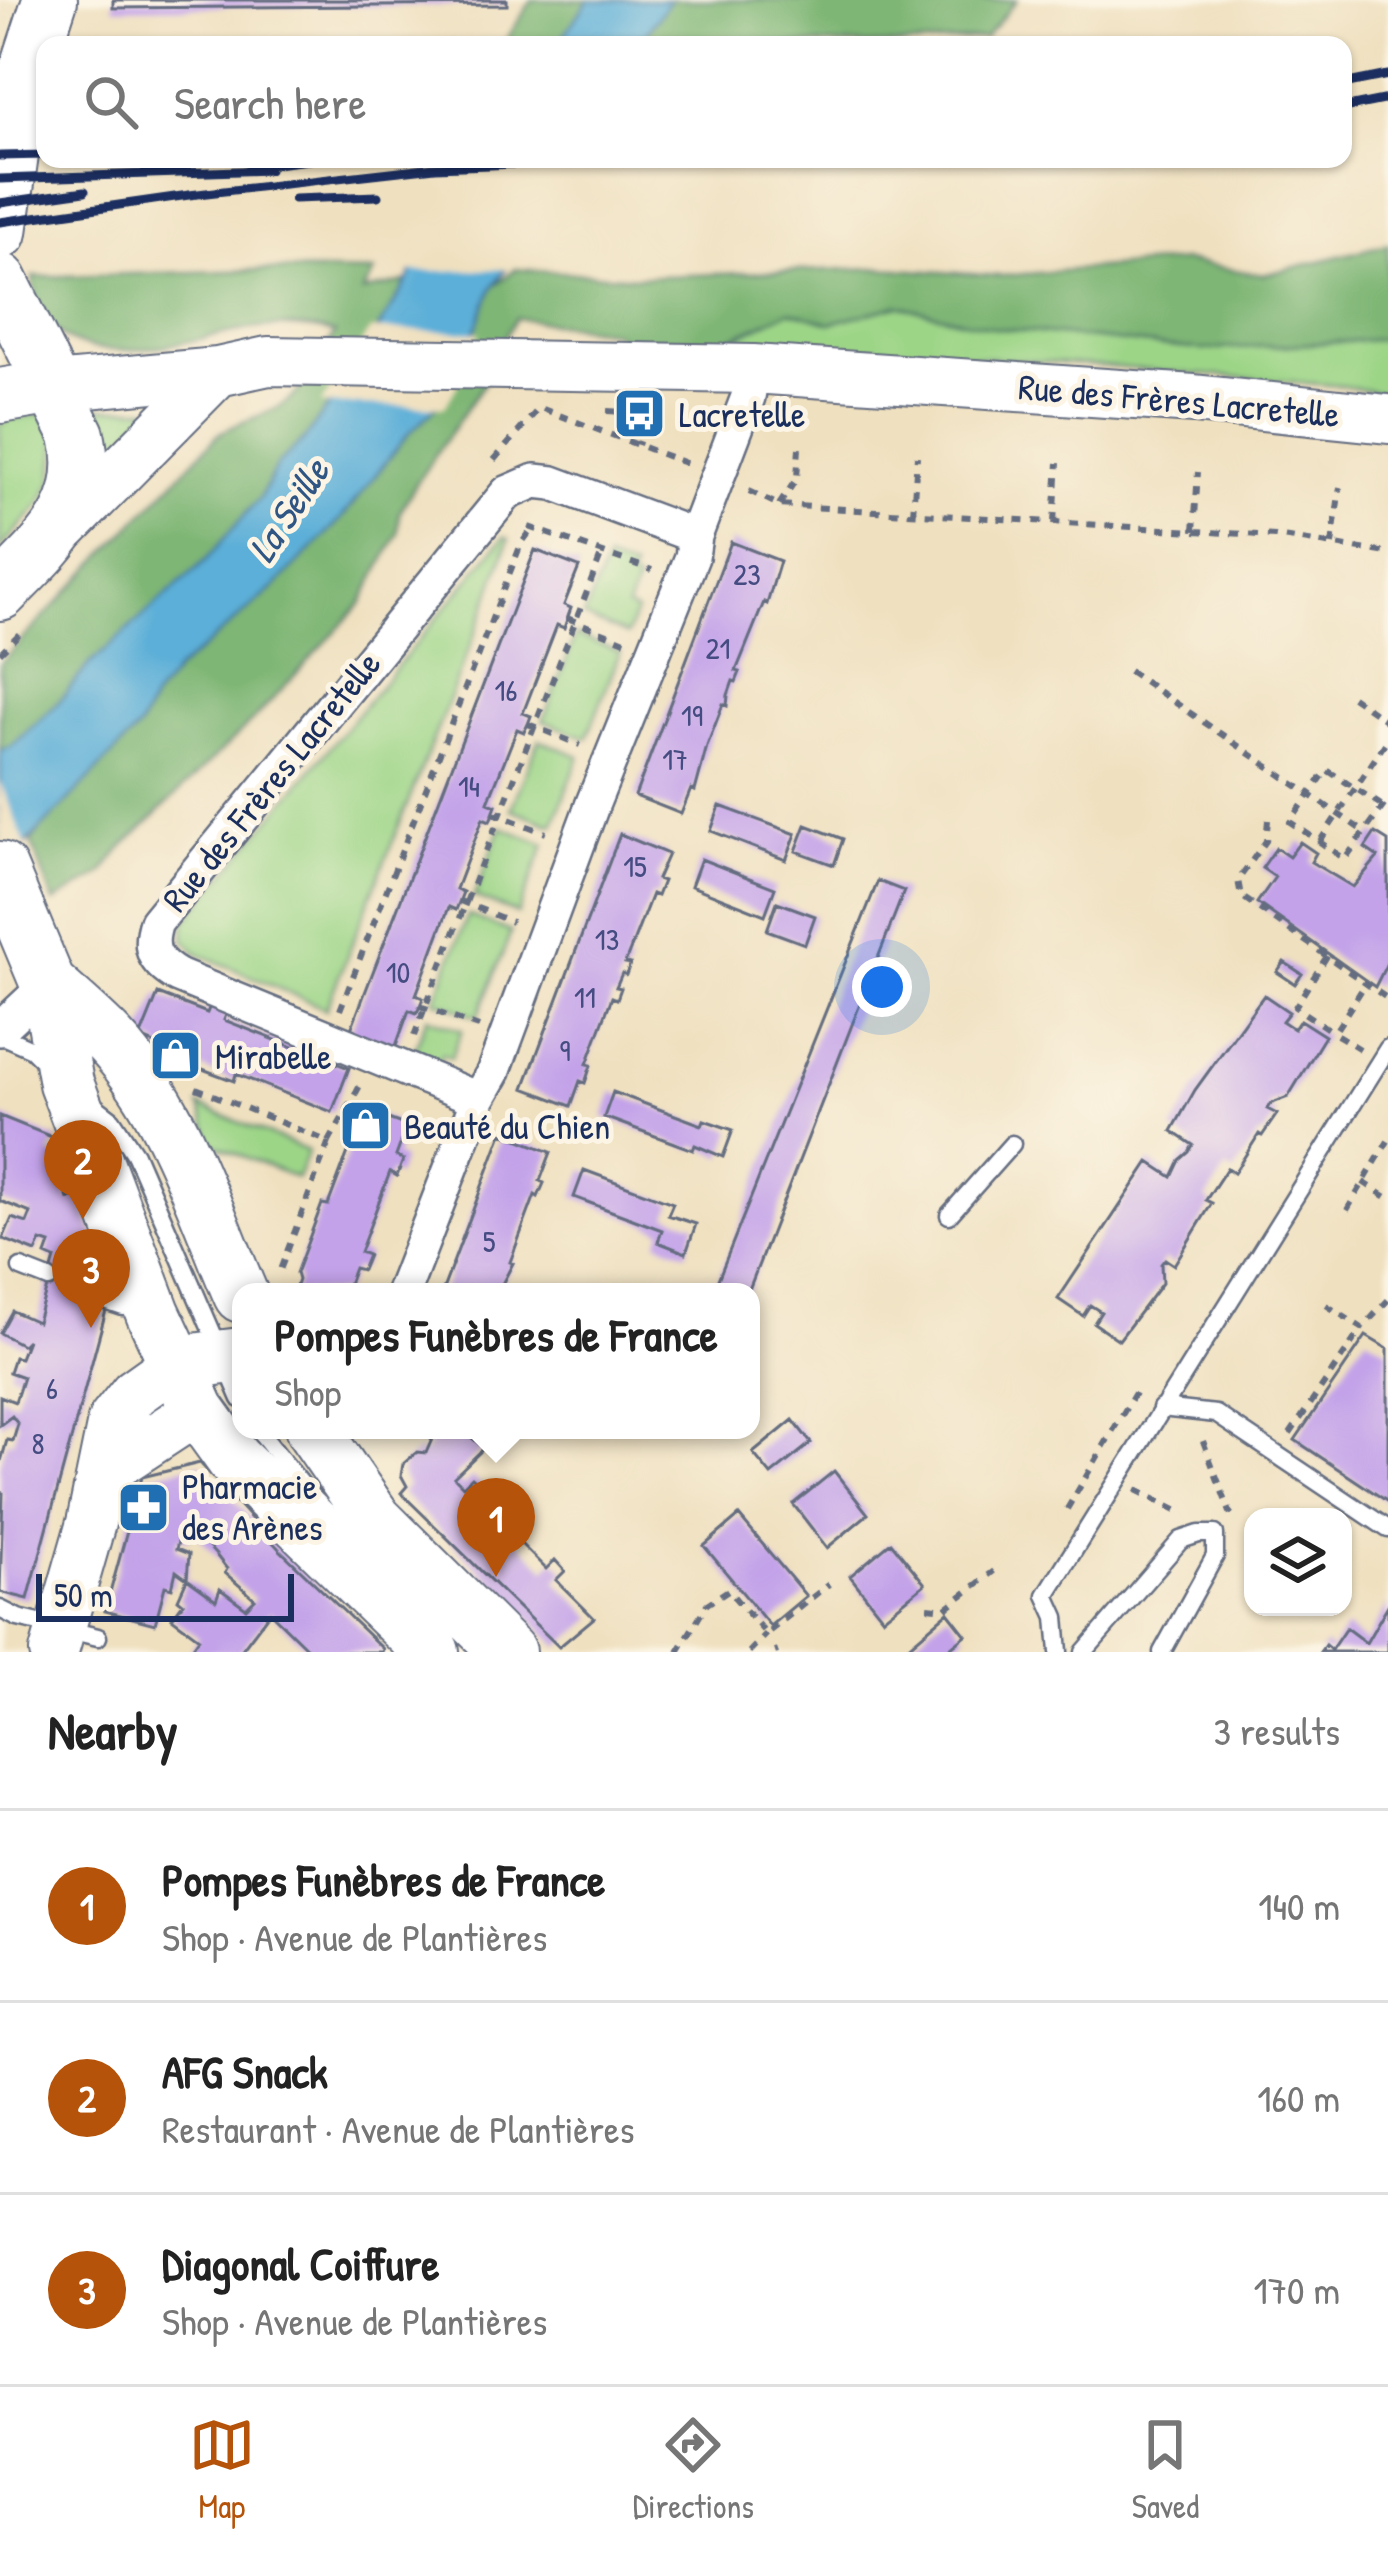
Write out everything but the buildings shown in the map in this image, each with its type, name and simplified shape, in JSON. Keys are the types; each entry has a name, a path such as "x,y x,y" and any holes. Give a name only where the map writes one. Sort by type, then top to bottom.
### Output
{"main road":[{"path":"13,0 20,92"},
{"path":"38,36 50,0"},
{"path":"0,232 20,92 36,43"},
{"path":"0,280 81,452 81,472 64,527"},
{"name":"Rue des Frères Lacretelle","path":"218,372 268,361 293,361 508,383 754,369 1265,405 1388,419"},
{"path":"0,396 218,372"},
{"path":"0,593 218,372"},
{"path":"0,869 49,984 65,1083 128,1301 222,1377 234,1460 435,1636"},
{"path":"49,984 109,1040 151,1098 191,1174 260,1283"},
{"path":"72,1639 104,1471 222,1377"},
{"path":"332,1439 375,1520 508,1652"}],"street":[{"path":"406,1283 692,557 695,536 748,397 754,369"},
{"path":"499,502 520,484 553,483 695,536"},
{"name":"Rue des Frères Lacretelle","path":"478,1099 178,976 155,959 150,940 175,895 499,502"},
{"path":"0,1032 49,984"}],"lane":[{"path":"0,1032 32,1049 65,1083 112,1119 135,1154 222,1377"},
{"path":"1059,1652 1056,1617 1046,1595 1384,1055"},
{"path":"949,1214 1012,1144"},
{"path":"21,1268 49,1279"},
{"path":"1162,1408 1216,1414 1388,1529"},
{"path":"265,1439 435,1636"},
{"path":"1084,1652 1181,1540 1215,1534 1215,1556 1162,1652"},
{"path":"0,1609 72,1639"}],"path":[{"path":"508,383 539,407 779,505 1275,536 1388,554"},
{"path":"539,407 583,410"},
{"path":"605,411 649,413 638,445"},
{"path":"779,505 796,478 799,448"},
{"path":"913,514 916,456"},
{"path":"1054,522 1058,463"},
{"path":"1194,531 1198,472"},
{"path":"1332,545 1340,487"},
{"path":"499,502 532,529 659,572"},
{"path":"328,1040 521,544 532,529"},
{"path":"260,1283 329,1142 423,1006 571,620 602,553"},
{"path":"571,620 631,644"},
{"path":"1130,671 1364,831"},
{"path":"1352,697 1388,722"},
{"path":"531,725 590,749"},
{"path":"1319,842 1388,739"},
{"path":"1327,770 1355,788 1384,803 1345,859 1291,822 1327,770"},
{"path":"496,814 557,837"},
{"path":"1268,820 1266,841 1238,880 1241,896 1388,999"},
{"path":"462,902 522,926"},
{"path":"1328,956 1295,1007 1334,1033 1384,1055"},
{"path":"1334,1033 1366,983"},
{"path":"423,1006 483,1028"},
{"path":"185,1083 329,1142"},
{"path":"1347,1210 1388,1142"},
{"path":"1364,1182 1388,1198"},
{"path":"1277,1454 1362,1328 1388,1300"},
{"path":"1326,1305 1362,1328"},
{"path":"1203,1441 1231,1519"},
{"path":"1133,1489 1195,1519"},
{"path":"928,1606 945,1609 994,1570"},
{"path":"749,1652 829,1584"},
{"path":"678,1652 707,1604 728,1590 766,1634"}],"green space":[{"path":"532,0 589,0 563,36 509,36"},
{"path":"670,0 1017,0 987,36 644,36"},
{"path":"1388,244 1388,339 1201,350 995,328 898,305 831,323 790,311 689,357 645,352 611,331 516,318 497,349 497,364 400,512 398,534 361,604 102,874 54,902 31,842 56,809 139,728 153,699 176,671 274,588 341,519 408,434 440,403 492,288 515,269 636,277 881,268 1001,276 1184,261 1263,275"},
{"path":"261,270 375,272 363,292 408,281 349,377 305,439 278,464 260,498 205,561 90,664 56,705 12,746 0,751 0,663 219,434 291,399 335,333 272,327 153,348 88,347 61,335 43,313 33,277"},
{"path":"898,305 995,328 1201,350 1388,339 1388,394 1099,366 728,342 790,310 831,323"},
{"path":"91,408 148,408 152,415 99,471"},
{"path":"42,414 57,439 53,481 39,506 0,549 0,425"},
{"path":"504,537 509,539 485,609 326,1009 197,953 184,939 185,922"},
{"path":"606,560 633,570 630,578 637,582 627,608 636,612 627,635 584,617"},
{"path":"576,635 620,652 587,738 543,721"},
{"path":"539,740 580,756 553,825 511,809"},
{"path":"501,827 545,844 518,914 474,897"},
{"path":"468,915 511,932 478,1017 435,1000"},
{"path":"427,1017 462,1030 451,1058 442,1054 438,1063 413,1054"},
{"path":"200,1106 308,1151 297,1178 212,1144"}],"water":[{"path":"589,0 670,0 644,36 563,36"},
{"name":"La Seille","path":"526,241 492,288 461,367 440,403 408,434 341,519 274,588 176,671 153,699 139,728 0,871 0,751 12,746 56,705 90,664 205,561 260,498 278,464 305,439 349,377 408,281 418,256"}],"pier":[{"path":"475,168 574,168 513,269 405,272 442,205"},
{"path":"370,330 480,332 467,369 445,407 321,404"},
{"path":"0,782 29,853 0,877"}],"railway":[{"path":"1352,82 1388,75"},
{"path":"1352,106 1388,99"},
{"path":"0,156 36,155"},
{"path":"0,222 426,168"},
{"path":"0,179 269,170"},
{"path":"0,203 85,191"},
{"path":"294,199 378,196"}],"place":[{"name":"Lacretelle","path":"640,414"},
{"name":"Mirabelle","path":"176,1056"},
{"name":"Beauté du Chien","path":"365,1126"},
{"name":"AFG Snack","path":"83,1219"},
{"name":"Diagonal Coiffure","path":"91,1328"},
{"name":"Pharmacie des Arènes","path":"143,1507"},
{"name":"Pompes Funèbres de France","path":"496,1577"}]}
